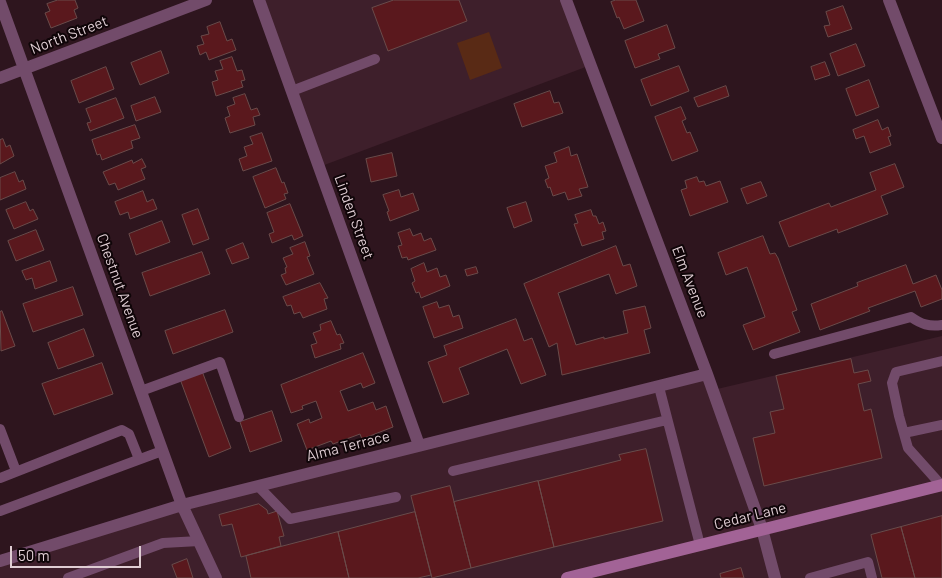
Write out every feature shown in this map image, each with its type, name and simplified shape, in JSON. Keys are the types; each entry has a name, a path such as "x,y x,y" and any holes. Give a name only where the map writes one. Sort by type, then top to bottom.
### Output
{"main road":[{"name":"Cedar Lane","path":"567,578 942,485"}],"street":[{"name":"North Street","path":"0,78 206,0"},
{"name":"Linden Street","path":"259,0 418,445"},
{"name":"Elm Avenue","path":"566,0 708,374 762,529 775,578"},
{"path":"889,0 942,138"},
{"name":"Chestnut Avenue","path":"0,2 182,505 216,578"},
{"name":"Alma Terrace","path":"0,561 182,505 708,374"}],"lane":[{"path":"292,91 375,59"},
{"path":"774,354 910,317 926,325 942,325"},
{"path":"942,361 896,372 892,382 908,448 942,485"},
{"path":"141,391 220,362 239,417"},
{"path":"659,386 700,545"},
{"path":"453,471 667,420"},
{"path":"904,433 942,425"},
{"path":"0,429 16,471"},
{"path":"0,478 122,430 129,434 139,459"},
{"path":"0,510 162,451"},
{"path":"258,486 290,519 396,497"},
{"path":"68,578 163,543 199,541"},
{"path":"810,578 868,562 872,578"}],"shaded area":[{"path":"259,0 566,0 591,65 319,167"},
{"path":"489,32 502,68 470,80 457,43"},
{"path":"942,336 942,578 0,578 0,561 116,525 707,374 713,390"}],"building":[{"path":"58,0 75,0 78,8 74,10 77,18 51,28 45,13 50,11 47,4"},
{"path":"394,0 459,0 467,21 388,51 372,8"},
{"path":"616,0 636,0 644,21 624,29 619,17 617,18 611,2"},
{"path":"843,6 852,29 828,37 824,26 830,25 826,12"},
{"path":"220,22 227,41 232,39 236,50 209,60 206,52 200,55 197,46 204,44 201,36 209,34 207,27"},
{"path":"667,25 675,48 658,54 660,59 635,68 625,41"},
{"path":"856,44 865,66 838,76 830,54"},
{"path":"161,51 169,73 140,85 131,63"},
{"path":"232,57 237,71 242,70 245,80 241,81 243,87 216,96 212,82 218,80 215,71 223,69 220,61"},
{"path":"825,62 830,75 815,80 811,67"},
{"path":"679,66 689,91 651,106 641,80"},
{"path":"106,67 114,89 79,103 71,81"},
{"path":"869,80 879,107 856,116 846,89"},
{"path":"726,86 729,96 698,107 694,98"},
{"path":"550,91 554,103 559,102 563,113 522,127 514,104"},
{"path":"245,94 251,110 257,108 260,115 253,117 255,125 230,133 225,118 230,116 227,107 235,104 233,98"},
{"path":"155,97 161,112 136,121 131,106"},
{"path":"116,98 124,118 90,131 87,123 91,122 86,109"},
{"path":"681,107 686,119 682,121 687,133 690,132 698,151 672,161 655,117"},
{"path":"878,120 882,130 888,127 891,136 888,137 891,145 870,153 864,136 856,139 853,130"},
{"path":"135,125 140,138 131,141 133,148 102,160 100,154 97,155 92,140"},
{"path":"262,133 272,161 243,171 239,159 247,156 244,147 253,144 250,137"},
{"path":"3,139 6,147 10,145 14,156 0,164 0,140"},
{"path":"569,147 571,156 577,154 588,187 579,189 582,196 568,200 565,192 553,196 545,180 549,178 545,166 557,162 554,153"},
{"path":"392,153 397,176 371,182 366,159"},
{"path":"142,159 146,167 141,169 145,179 118,190 115,183 109,185 103,172 132,160 133,163"},
{"path":"895,164 904,187 881,196 888,214 838,233 837,229 789,247 779,222 829,203 831,207 876,190 870,173"},
{"path":"276,168 288,193 284,194 286,199 265,208 253,177"},
{"path":"15,172 19,182 23,180 26,189 0,200 0,178"},
{"path":"697,177 699,182 704,181 706,186 720,181 728,202 690,216 681,190 687,188 685,181"},
{"path":"761,182 767,196 747,204 741,189"},
{"path":"399,190 401,197 413,193 419,210 390,221 387,212 389,211 383,195"},
{"path":"143,191 147,202 153,199 157,209 130,219 128,212 120,215 115,202"},
{"path":"26,202 30,211 33,209 38,219 14,229 6,210"},
{"path":"526,202 532,221 514,228 507,208"},
{"path":"290,204 303,236 294,240 292,235 272,243 269,234 274,232 267,213"},
{"path":"198,209 209,239 193,245 182,215"},
{"path":"591,210 599,224 603,222 606,231 602,232 604,239 582,246 574,224 578,223 575,215"},
{"path":"162,221 170,242 136,255 129,234"},
{"path":"410,229 413,236 421,233 424,241 431,238 436,250 408,260 407,257 402,258 398,246 402,245 398,233"},
{"path":"36,230 44,250 16,261 8,241"},
{"path":"763,236 770,254 775,253 778,258 797,310 792,312 800,332 753,350 743,325 765,317 747,267 726,275 718,253"},
{"path":"305,242 310,256 307,257 314,274 286,285 281,275 286,273 285,268 287,267 283,258 293,254 290,248"},
{"path":"243,243 249,258 232,264 226,250"},
{"path":"616,246 623,266 630,264 637,286 616,294 609,274 558,293 576,345 628,333 623,311 645,306 651,328 644,330 650,353 562,375 557,343 549,347 524,284"},
{"path":"202,252 210,274 150,296 142,273"},
{"path":"50,261 57,281 35,289 32,278 26,280 22,271"},
{"path":"424,263 427,272 437,268 440,277 446,275 450,286 421,298 419,292 416,293 412,283 415,281 411,269"},
{"path":"906,265 913,284 936,275 942,290 942,299 921,307 915,291 868,308 870,311 820,330 811,304 858,286 857,283"},
{"path":"476,267 478,273 467,276 465,270"},
{"path":"320,283 328,298 324,299 327,309 303,318 300,312 294,314 291,305 287,306 283,297"},
{"path":"73,287 83,315 33,332 23,304"},
{"path":"437,302 439,308 449,305 453,317 459,315 463,328 434,338 423,307"},
{"path":"225,310 233,332 173,354 165,331"},
{"path":"2,311 15,346 1,351 0,312"},
{"path":"516,319 524,341 532,338 546,375 521,384 507,349 459,368 469,394 443,403 428,362 447,355 444,346"},
{"path":"331,321 337,335 340,334 344,343 340,344 341,349 315,358 311,345 317,343 313,333 321,330 320,325"},
{"path":"84,329 94,356 58,369 48,343"},
{"path":"363,353 375,383 363,388 361,383 340,391 348,411 373,402 376,410 386,406 393,427 362,439 360,434 333,444 331,441 307,450 297,424 309,419 310,423 322,418 316,401 302,406 303,409 291,413 281,385"},
{"path":"851,359 854,373 868,370 871,381 858,384 864,411 871,409 882,458 764,486 753,438 775,433 770,412 784,409 776,376"},
{"path":"102,363 113,394 54,415 42,384"},
{"path":"202,371 231,448 209,457 180,379"},
{"path":"272,411 282,441 250,452 240,422"},
{"path":"646,449 663,521 554,547 538,481 621,460 619,455"},
{"path":"538,481 554,547 471,568 454,502"},
{"path":"450,486 471,568 432,578 411,496"},
{"path":"259,504 267,510 268,514 277,511 284,536 279,537 281,546 241,557 232,524 222,526 219,515"},
{"path":"415,512 431,575 418,578 349,578 338,532"},
{"path":"942,516 942,578 915,578 901,527"},
{"path":"901,527 915,578 882,578 871,535"},
{"path":"338,532 349,578 251,578 246,556"},
{"path":"187,559 193,578 177,578 172,565"},
{"path":"741,568 744,578 721,578 720,574"}]}
